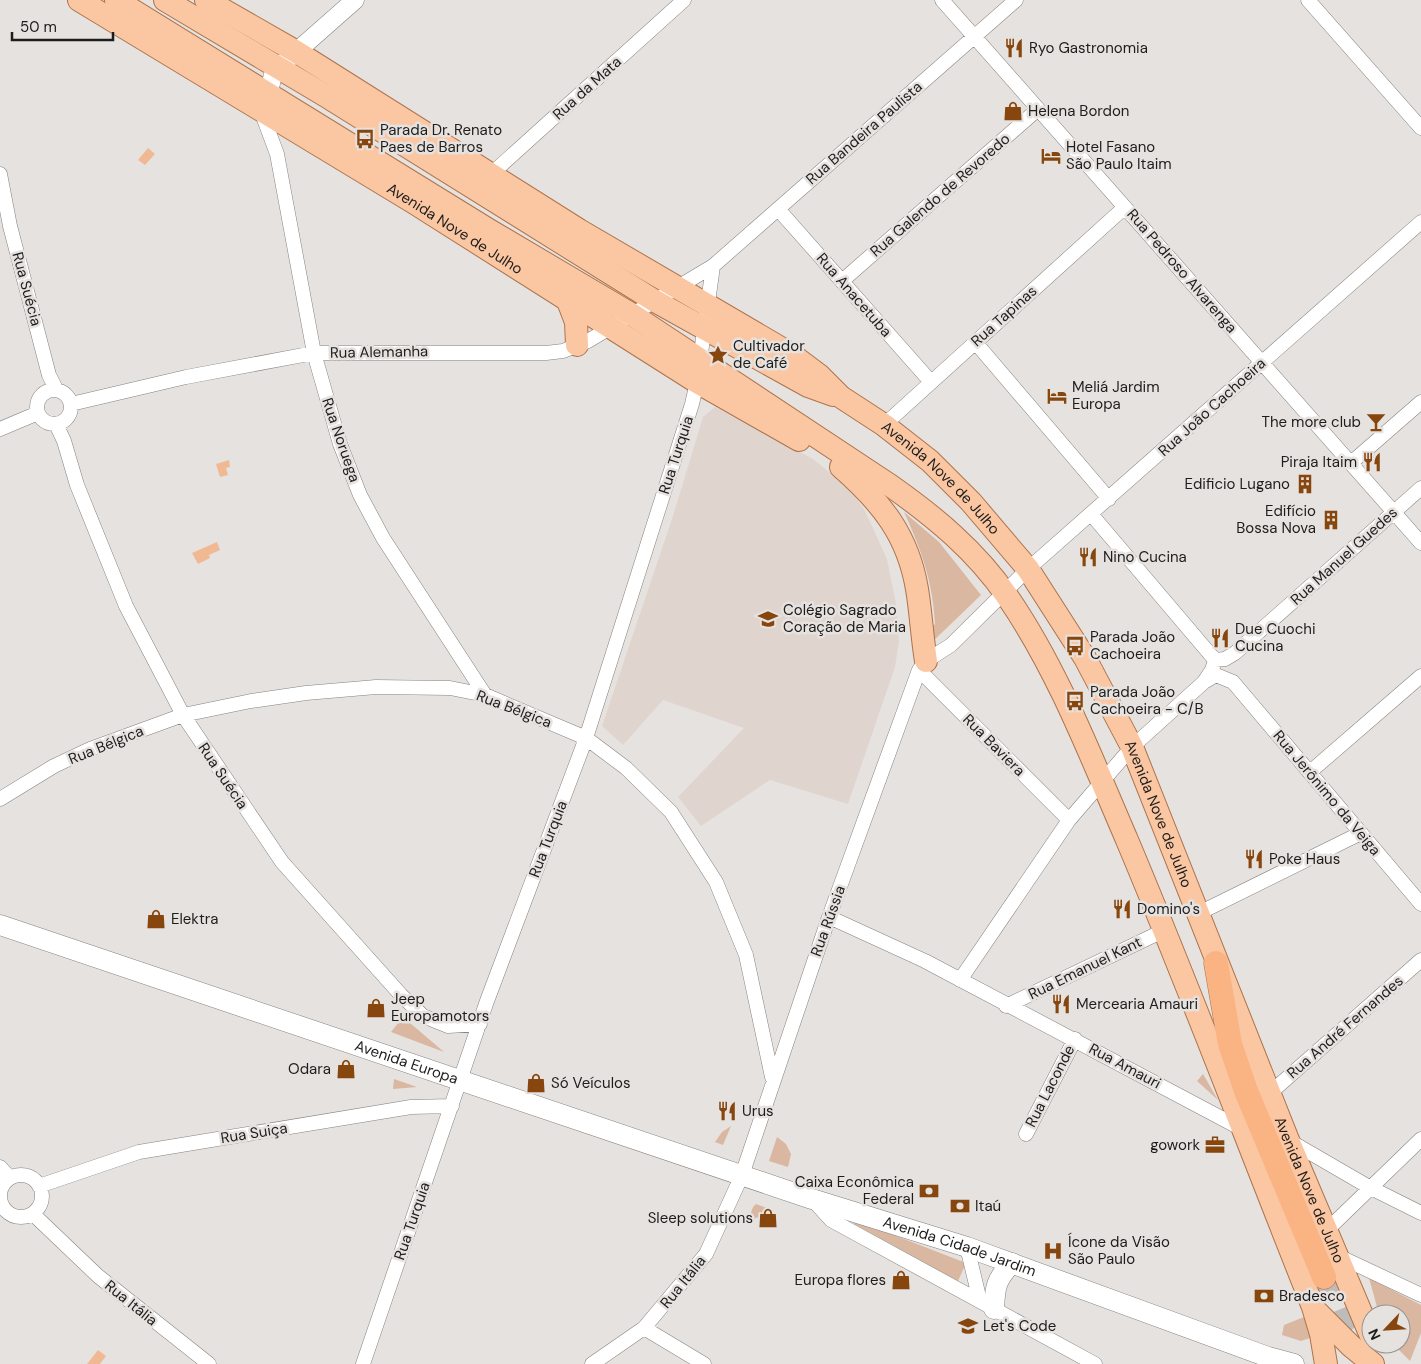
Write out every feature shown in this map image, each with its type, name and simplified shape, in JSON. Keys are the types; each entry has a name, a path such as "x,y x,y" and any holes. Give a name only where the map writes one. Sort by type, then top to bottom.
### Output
{"highway":[{"path":"1216,963 1230,1044 1246,1091 1324,1278"}],"main road":[{"name":"Avenida Nove de Julho","path":"79,0 489,230 631,314 699,371"},
{"name":"Avenida Nove de Julho","path":"116,0 264,103 288,127 413,202 568,301 612,327 699,371 825,448 932,515 971,552 1005,594 1031,633 1102,782 1165,930 1313,1308 1321,1334 1326,1364"},
{"name":"Avenida Nove de Julho","path":"165,0 279,67 655,301 706,318 791,354 819,376 841,397 884,425 930,460 971,502 1028,569 1085,658 1132,748 1216,963 1361,1313"},
{"name":"Avenida Nove de Julho","path":"206,0 295,51 489,176 675,289 706,318"},
{"path":"568,301 576,322 577,345"},
{"path":"825,448 871,494 900,536 911,564 917,588 923,666"},
{"name":"Avenida Europa","path":"0,925 462,1079 812,1199"},
{"name":"Avenida Cidade Jardim","path":"812,1199 967,1247 1272,1360 1294,1364"},
{"path":"987,1305 999,1275 1012,1263"},
{"path":"1313,1308 1351,1346 1373,1364"}],"street":[{"path":"264,103 273,75 279,67 355,0"},
{"name":"Rua da Mata","path":"489,176 684,0"},
{"name":"Rua Pedroso Alvarenga","path":"942,0 1421,543"},
{"name":"Rua Bandeira Paulista","path":"675,289 713,266 1016,0"},
{"path":"1308,0 1421,128"},
{"name":"Rua Noruega","path":"264,103 277,154 314,353 340,444 360,495 383,538 486,695"},
{"name":"Rua Galendo de Revoredo","path":"842,282 1038,109"},
{"path":"277,154 288,127"},
{"name":"Rua Suécia","path":"0,174 10,226 49,375 49,392"},
{"name":"Rua Tapinas","path":"884,425 1125,207"},
{"name":"Rua Anacetuba","path":"778,209 931,382"},
{"name":"Rua João Cachoeira","path":"923,666 951,645 1005,594 1028,569 1421,222"},
{"path":"706,318 713,266"},
{"name":"Rua Alemanha","path":"71,404 186,377 314,353 546,352 563,350 612,327 675,289"},
{"name":"Rua Turquia","path":"363,1364 480,1024 586,738 699,371 706,318"},
{"path":"975,342 1109,499"},
{"path":"49,392 69,397 71,404 71,413 61,422 42,419 38,413 39,399 49,392"},
{"path":"1351,463 1421,402"},
{"path":"0,429 38,413"},
{"name":"Rua Suécia","path":"61,422 64,441 77,485 126,606 183,715 282,862 401,995 423,1016 439,1024 456,1027 480,1024"},
{"name":"Rua Manuel Guedes","path":"960,980 1069,820 1132,748 1210,678 1212,670 1220,660 1235,653 1421,488"},
{"name":"Rua Jerônimo da Veiga","path":"1091,514 1220,660 1229,664 1233,682 1421,904"},
{"name":"Rua Baviera","path":"923,666 1069,820"},
{"name":"Rua Rússia","path":"742,1175 829,918 923,666"},
{"path":"1310,772 1421,676"},
{"name":"Rua Jerônimo da Veiga","path":"1210,678 1233,682"},
{"name":"Rua Bélgica","path":"0,799 54,766 90,749 183,715 270,698 376,687 450,688 486,695 586,738 626,768 671,812 716,882 746,955 773,1079"},
{"path":"1197,914 1361,833"},
{"name":"Rua Amauri","path":"829,918 925,961 1006,1006 1075,1039 1242,1129"},
{"name":"Rua Emanuel Kant","path":"1006,1006 1165,930"},
{"name":"Rua André Fernandes","path":"1270,1094 1421,960"},
{"name":"Rua Laconde","path":"1026,1134 1075,1039"},
{"name":"Rua Suiça","path":"40,1190 59,1179 139,1152 412,1107 452,1106"},
{"path":"1326,1231 1369,1187 1421,1139"},
{"path":"1288,1140 1369,1187 1421,1213"},
{"path":"0,1167 4,1180 1,1190 2,1206 18,1217 35,1211 40,1190 26,1176 4,1180"},
{"name":"Rua Itália","path":"592,1364 644,1328 706,1254 742,1175"},
{"name":"Avenida Cidade Jardim","path":"812,1199 831,1220 1094,1364"},
{"name":"Rua Itália","path":"35,1211 65,1246 98,1276 203,1362"},
{"path":"967,1247 987,1305"},
{"path":"1336,1255 1421,1295"},
{"path":"644,1328 704,1364"}],"shaded area":[{"path":"148,148 155,154 145,165 138,160"},
{"name":"Colégio Sagrado Coração de Maria","path":"715,407 813,459 850,489 865,511 887,559 896,604 899,641 895,667 848,804 770,780 701,826 678,797 744,728 663,700 623,745 602,726 672,519 703,417"},
{"path":"229,460 230,467 226,468 228,475 220,477 216,464"},
{"path":"904,512 939,542 981,595 929,645 931,628 935,624 932,594 921,553"},
{"path":"217,542 220,550 209,555 210,558 198,564 192,553"},
{"path":"403,1017 444,1052 391,1032"},
{"path":"1203,1074 1218,1100 1197,1081"},
{"path":"394,1079 417,1087 393,1089"},
{"path":"731,1126 723,1145 715,1142 722,1132"},
{"path":"777,1137 786,1144 791,1154 788,1167 769,1161"},
{"path":"756,1204 774,1211 748,1221"},
{"path":"855,1220 966,1263 958,1281 854,1224"},
{"path":"1369,1278 1421,1305 1421,1333 1410,1361 1403,1354 1411,1354 1411,1304 1376,1304"},
{"path":"1304,1317 1311,1334 1310,1338 1301,1341 1282,1335 1284,1325"},
{"path":"98,1350 106,1356 100,1364 87,1364"}],"tunnel":[{"path":"1324,1277 1341,1318 1361,1348"}],"place":[{"name":"Ryo Gastronomia","path":"1014,48"},
{"name":"Helena Bordon","path":"1013,111"},
{"name":"Parada Dr. Renato Paes de Barros","path":"365,139"},
{"name":"Hotel Fasano São Paulo Itaim","path":"1051,156"},
{"name":"Cultivador de Café","path":"718,355"},
{"name":"Meliá Jardim Europa","path":"1057,396"},
{"name":"The more club","path":"1376,422"},
{"name":"Piraja Itaim","path":"1372,462"},
{"name":"Edificio Lugano","path":"1305,484"},
{"name":"Edifício Bossa Nova","path":"1331,520"},
{"name":"Nino Cucina","path":"1088,557"},
{"name":"Colégio Sagrado Coração de Maria","path":"768,619"},
{"name":"Due Cuochi Cucina","path":"1220,638"},
{"name":"Parada João Cachoeira","path":"1075,646"},
{"name":"Parada João Cachoeira - C/B","path":"1075,701"},
{"name":"Poke Haus","path":"1254,859"},
{"name":"Domino's","path":"1122,909"},
{"name":"Elektra","path":"156,919"},
{"name":"Mercearia Amauri","path":"1061,1004"},
{"name":"Jeep Europamotors","path":"376,1008"},
{"name":"Odara","path":"346,1069"},
{"name":"Só Veículos","path":"536,1083"},
{"name":"Urus","path":"727,1111"},
{"name":"gowork","path":"1215,1145"},
{"name":"Caixa Econômica Federal","path":"929,1191"},
{"name":"Itaú","path":"960,1206"},
{"name":"Sleep solutions","path":"768,1218"},
{"name":"Ícone da Visão São Paulo","path":"1053,1251"},
{"name":"Europa flores","path":"901,1280"},
{"name":"Bradesco","path":"1264,1296"},
{"name":"Let's Code","path":"968,1326"}]}
